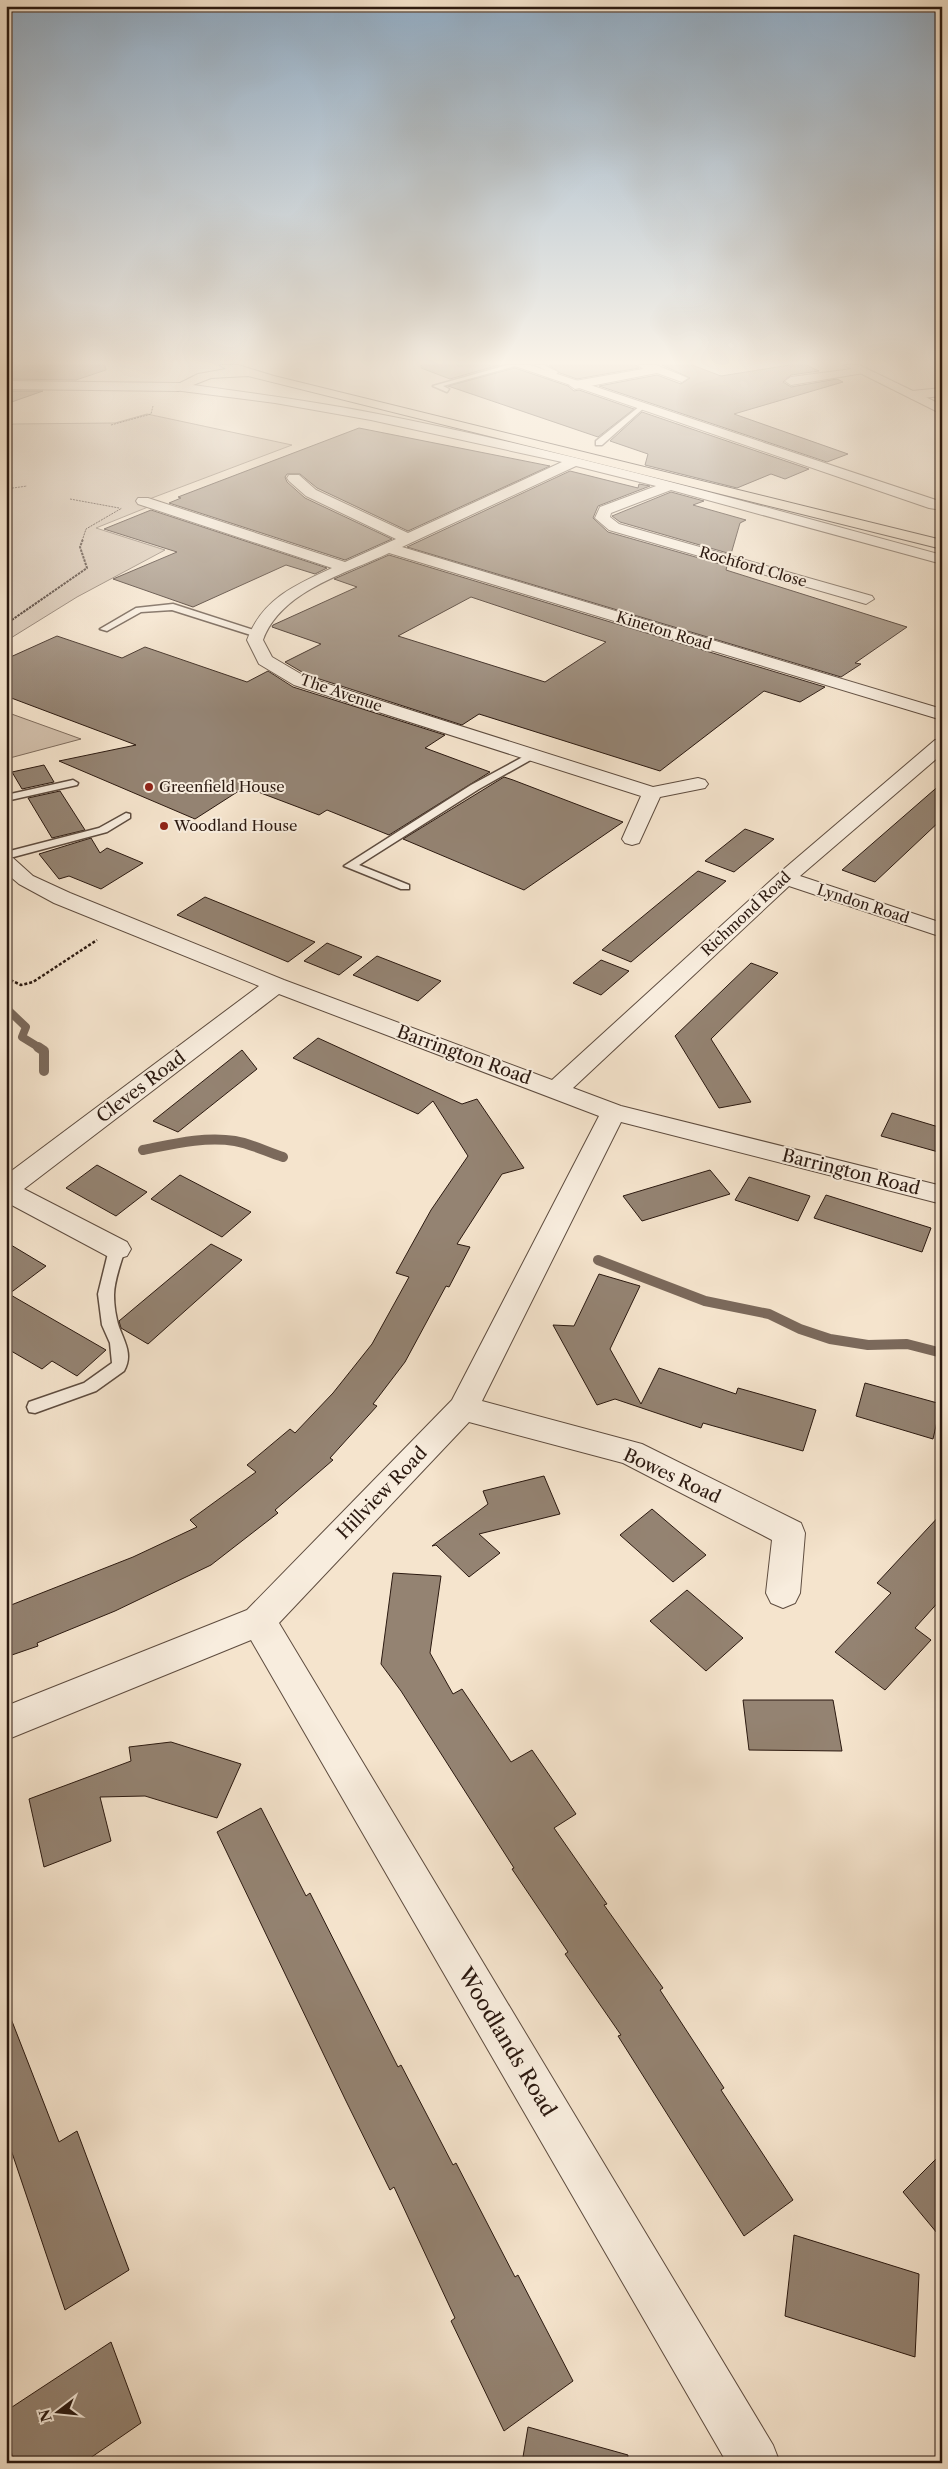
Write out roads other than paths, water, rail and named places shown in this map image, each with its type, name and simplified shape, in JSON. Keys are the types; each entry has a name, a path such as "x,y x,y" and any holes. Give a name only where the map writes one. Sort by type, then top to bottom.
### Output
{"highway":[{"path":"680,480 942,545"},
{"path":"716,480 942,535"}],"street":[{"path":"297,480 311,493 406,538"},
{"path":"257,634 260,623 273,606 295,591 533,480"},
{"path":"647,480 942,560"},
{"path":"859,480 939,507"},
{"name":"Rochford Close","path":"670,486 605,510 602,518 614,527 866,599"},
{"path":"142,501 344,567"},
{"name":"Kineton Road","path":"386,547 942,715"},
{"name":"The Avenue","path":"257,634 255,640 265,660 300,681 652,793 698,784"},
{"name":"Richmond Road","path":"557,1090 785,878 942,744"},
{"path":"632,838 652,793"},
{"name":"Barrington Road","path":"6,862 26,880 62,898 122,923 276,985 613,1112 942,1195"},
{"name":"Lyndon Road","path":"785,878 942,930"},
{"name":"Cleves Road","path":"6,1190 276,985"},
{"name":"Hillview Road","path":"6,1723 259,1621 463,1408 613,1112"},
{"path":"6,1190 117,1249"},
{"name":"Bowes Road","path":"463,1408 631,1453 789,1533 784,1593"},
{"name":"Woodlands Road","path":"259,1621 755,2463"}],"lane":[{"path":"104,629 139,610 173,607 257,634"},
{"path":"405,887 350,866 475,787 532,755"},
{"path":"6,798 73,784"},
{"path":"6,856 103,830 126,816"},
{"path":"35,1407 90,1387 118,1368 121,1360 118,1343 110,1325 106,1294 117,1249"}],"waterway":[{"path":"6,1008 26,1027 22,1037 40,1048"},
{"path":"38,1047 44,1051 44,1071"},
{"path":"143,1150 189,1141 212,1139 247,1144 283,1157"},
{"path":"598,1260 705,1301 769,1314 800,1329 830,1339 868,1345 907,1344 942,1353"}],"place":[{"name":"Greenfield House","path":"149,787"},
{"name":"Woodland House","path":"164,826"}]}
